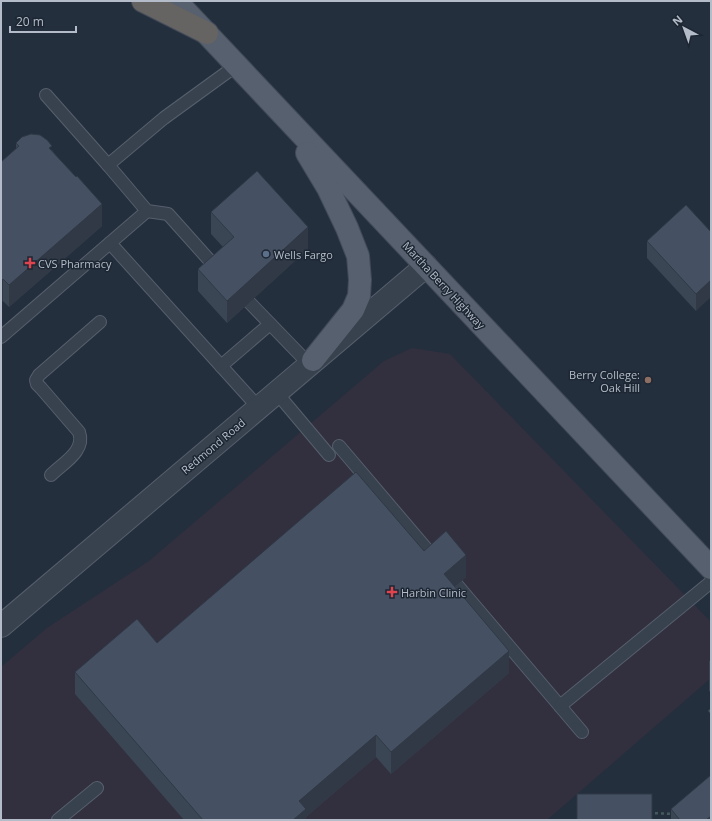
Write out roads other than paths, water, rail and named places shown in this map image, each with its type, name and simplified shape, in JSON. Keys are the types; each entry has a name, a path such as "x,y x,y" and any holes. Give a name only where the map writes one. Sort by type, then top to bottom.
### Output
{"highway":[{"path":"143,1 207,33"}],"main road":[{"name":"Martha Berry Highway","path":"176,1 711,568"},
{"path":"274,104 328,188 347,228 358,256 360,280 359,296 353,310 311,362"}],"street":[{"name":"Redmond Road","path":"1,626 426,266"}],"lane":[{"path":"108,165 164,118 237,65"},
{"path":"46,95 147,210 168,214 220,271"},
{"path":"2,336 147,210"},
{"path":"110,243 258,407"},
{"path":"250,302 270,324 311,362"},
{"path":"51,474 75,453 80,446 82,439 79,432 37,384 36,380 39,375 100,322"},
{"path":"221,366 270,324"},
{"path":"276,392 329,454"},
{"path":"339,446 437,561"},
{"path":"560,706 711,582"},
{"path":"457,585 582,732"},
{"path":"58,820 97,788"}],"place":[{"name":"Wells Fargo","path":"266,254"},
{"name":"CVS Pharmacy","path":"30,263"},
{"name":"Berry College: Oak Hill","path":"648,380"},
{"name":"Harbin Clinic","path":"392,592"}]}
